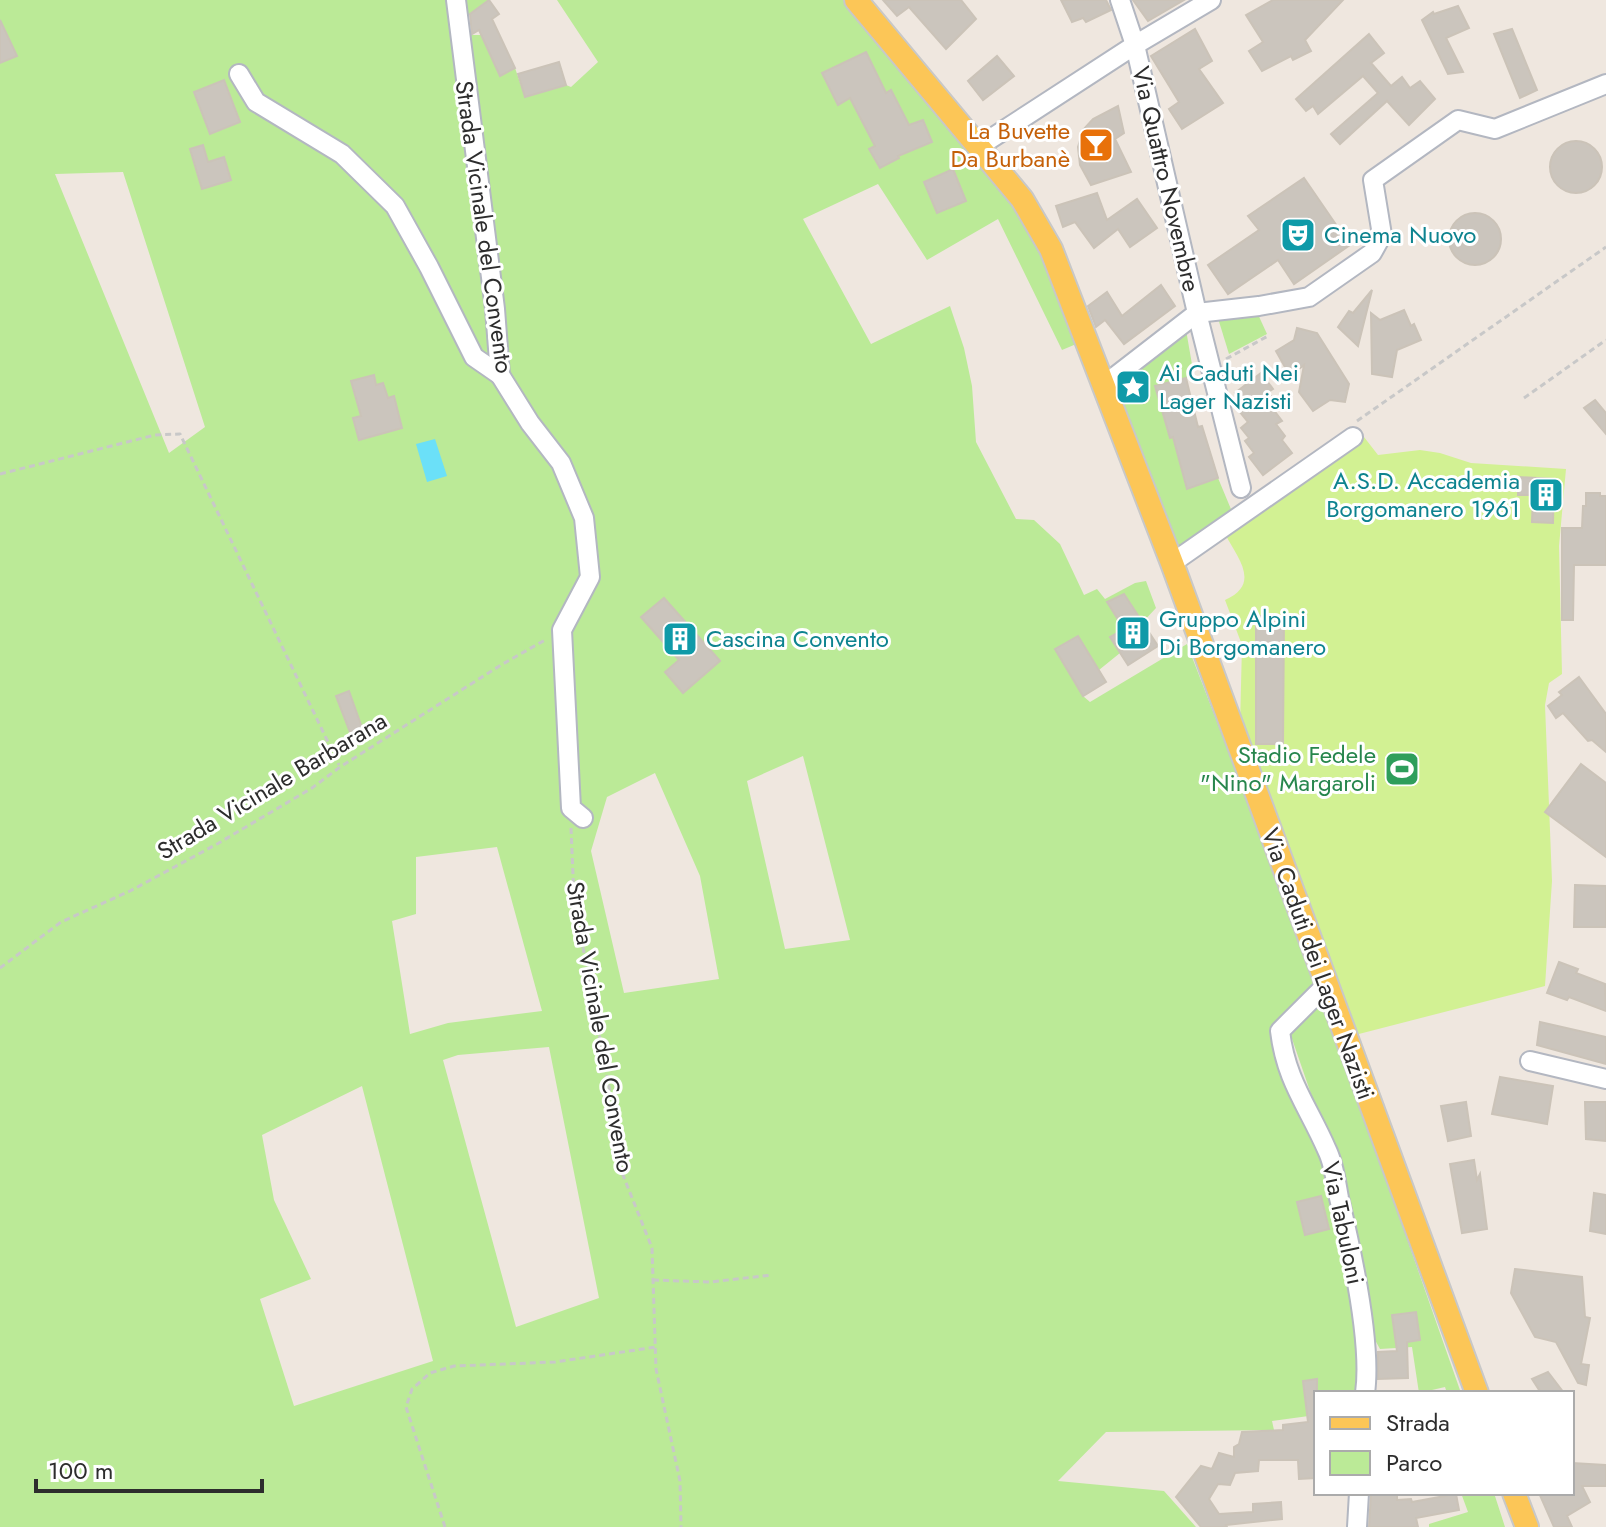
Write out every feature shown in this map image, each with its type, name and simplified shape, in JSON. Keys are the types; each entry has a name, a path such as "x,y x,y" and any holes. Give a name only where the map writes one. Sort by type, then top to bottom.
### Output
{"main road":[{"path":"856,0 978,147"},
{"name":"Via Caduti dei Lager Nazisti","path":"978,147 1022,199 1051,249 1172,563 1476,1391"},
{"path":"1515,1495 1527,1527"}],"street":[{"name":"Strada Vicinale del Convento","path":"456,0 495,309 500,375 530,423 561,463 584,518 590,577 562,630"},
{"path":"1120,0 1135,45"},
{"name":"Via Quattro Novembre","path":"978,147 1135,45 1211,0"},
{"name":"Via Quattro Novembre","path":"1135,45 1241,488"},
{"path":"239,74 256,102 342,154 395,206 474,357 500,375"},
{"name":"Via Quattro Novembre","path":"1104,385 1197,313 1309,297 1372,253 1382,235 1373,180 1458,120 1495,129 1606,84"},
{"path":"1172,563 1354,430"},
{"path":"562,630 577,813"},
{"name":"Via Tabuloni","path":"1327,988 1319,992 1280,1031 1283,1059 1329,1152 1361,1314 1365,1391"},
{"path":"1530,1061 1606,1079"},
{"path":"1357,1527 1359,1495"}],"path":[{"path":"1354,430 1606,247"},
{"path":"1211,368 1268,336"},
{"path":"1524,398 1606,340"},
{"path":"0,474 155,435 180,434 340,767"},
{"name":"Strada Vicinale Barbarana","path":"0,968 61,922 130,891 217,844 312,788 501,665 562,630"},
{"name":"Strada Vicinale del Convento","path":"577,813 574,899 604,1056 621,1170 652,1248 656,1369 680,1481 681,1527"},
{"path":"653,1280 710,1282 772,1275"},
{"path":"445,1527 406,1407 412,1389 430,1373 454,1366 555,1362 656,1347"}],"green space":[{"path":"0,0 489,0 461,21 471,35 481,35 500,75 515,68 525,97 566,85 571,87 598,62 557,0 846,0 1019,204 1081,342 1062,350 998,219 927,260 878,184 803,219 871,344 950,306 972,386 976,442 1016,519 1034,520 1060,544 1084,595 1097,589 1105,599 1135,583 1146,581 1156,608 1142,623 1124,594 1107,602 1124,629 1111,638 1120,653 1099,670 1078,636 1055,649 1083,696 1090,702 1187,644 1315,976 1460,1391 1446,1391 1445,1387 1419,1391 1412,1347 1380,1349 1375,1340 1349,1204 1290,1033 1274,1036 1325,1158 1357,1311 1362,1391 1314,1391 1314,1415 1272,1421 1274,1430 1106,1432 1058,1481 1164,1491 1196,1527 0,1527","holes":["123,172 205,427 169,453 55,174","803,756 850,940 785,949 747,781","655,773 700,876 719,979 624,993 591,851 607,797","497,847 542,1011 448,1023 410,1034 392,921 416,914 416,857","549,1047 599,1298 516,1327 443,1060 458,1055","362,1086 433,1361 294,1406 260,1299 311,1279 274,1200 262,1135"]},
{"path":"1256,310 1267,334 1229,354 1217,315"},
{"path":"1185,324 1194,376 1155,386 1187,488 1218,478 1233,514 1179,549 1173,546 1114,385"},
{"name":"Stadio Fedele \"Nino\" Margaroli","path":"1364,437 1378,455 1420,450 1471,463 1566,469 1559,546 1562,674 1549,683 1545,705 1552,881 1545,986 1355,1035 1240,726 1242,645 1225,600 1236,594 1244,578 1240,561 1225,534"},
{"path":"1462,1495 1495,1495 1505,1527 1429,1527 1429,1524 1468,1512"}],"water":[{"path":"435,439 447,476 427,482 416,444"}],"building":[{"path":"489,0 499,14 492,19 515,68 500,76 479,30 472,34 470,14"},
{"path":"883,0 961,0 976,19 946,49 909,7 897,16"},
{"path":"1061,0 1106,0 1111,10 1086,22 1083,18 1072,22"},
{"path":"1133,0 1184,0 1148,21"},
{"path":"1273,0 1343,0 1305,40 1311,51 1293,60 1291,56 1262,71 1249,51 1263,42 1246,15"},
{"path":"1458,6 1469,28 1446,38 1463,72 1448,74 1422,20 1433,12"},
{"path":"0,20 17,56 0,63"},
{"path":"1195,29 1212,61 1199,69 1223,103 1182,129 1169,109 1179,102 1151,56"},
{"path":"1512,29 1537,90 1520,98 1494,34"},
{"path":"1369,34 1384,53 1371,63 1391,86 1402,77 1410,88 1420,81 1435,99 1409,125 1387,101 1340,144 1331,134 1378,93 1363,76 1318,114 1313,106 1306,111 1296,99"},
{"path":"866,52 886,93 891,90 909,125 923,120 932,142 898,156 880,168 869,149 875,146 850,98 838,105 822,73"},
{"path":"997,56 1014,76 983,100 968,81"},
{"path":"559,62 566,85 525,97 518,74"},
{"path":"224,80 240,122 210,134 194,92"},
{"name":"La Buvette Da Burbanè","path":"1118,106 1124,133 1115,139 1131,172 1091,185 1080,165 1078,147 1083,130 1093,119"},
{"path":"1576,141 1594,149 1602,167 1594,185 1576,193 1558,185 1550,167 1558,149"},
{"path":"203,145 208,162 224,157 231,180 202,189 190,149"},
{"path":"953,169 966,201 937,213 924,182"},
{"name":"Cinema Nuovo","path":"1304,178 1350,245 1294,284 1278,260 1228,294 1208,265 1259,230 1248,216"},
{"path":"1097,193 1107,220 1137,199 1157,228 1130,247 1118,229 1094,248 1075,222 1063,227 1056,206"},
{"path":"1475,213 1493,221 1501,239 1493,257 1475,265 1457,257 1449,239 1457,221"},
{"path":"1161,285 1175,306 1124,344 1105,320 1096,327 1088,306 1107,292 1122,316"},
{"path":"1372,290 1358,346 1338,327 1349,311 1353,313"},
{"path":"1404,310 1421,340 1397,350 1392,377 1372,374 1371,313 1380,320"},
{"path":"1297,328 1317,333 1349,384 1345,402 1330,400 1313,411 1299,392 1304,365 1290,376 1276,351 1294,340"},
{"path":"1261,373 1273,389 1268,392 1278,405 1273,409 1282,421 1276,424 1285,436 1282,440 1292,453 1263,475 1249,457 1254,453 1245,441 1249,438 1241,428 1248,422 1239,411 1245,406 1235,393"},
{"path":"374,375 376,385 383,383 388,398 394,396 402,428 359,440 353,418 361,416 351,381"},
{"path":"1186,378 1198,427 1202,426 1218,478 1187,489 1155,386"},
{"path":"1595,400 1606,413 1606,434 1584,408"},
{"name":"A.S.D. Accademia Borgomanero 1961","path":"1518,477 1554,479 1553,523 1532,522 1533,495 1518,495"},
{"path":"1586,493 1606,496 1606,565 1574,565 1573,620 1562,620 1562,528 1582,528"},
{"name":"Gruppo Alpini Di Borgomanero","path":"1124,594 1158,646 1128,665 1110,637 1124,629 1107,602"},
{"name":"Cascina Convento","path":"664,598 720,661 683,693 665,672 679,660 641,617"},
{"path":"1256,616 1284,616 1283,744 1256,744"},
{"path":"1078,636 1106,682 1083,696 1055,649"},
{"path":"1579,677 1606,714 1606,752 1592,740 1588,741 1563,713 1556,718 1548,706 1562,695 1559,692"},
{"path":"349,691 365,736 353,740 336,696"},
{"path":"1581,764 1606,783 1606,857 1545,812"},
{"path":"1575,885 1606,886 1606,927 1574,927"},
{"path":"1559,962 1578,969 1576,973 1605,984 1606,1011 1569,997 1567,1000 1547,993"},
{"path":"1540,1022 1606,1037 1606,1064 1537,1045"},
{"path":"1500,1077 1553,1086 1547,1124 1492,1114"},
{"path":"1466,1102 1471,1136 1448,1141 1441,1106"},
{"path":"1585,1102 1606,1102 1606,1141 1586,1139"},
{"path":"1474,1160 1477,1180 1480,1174 1487,1229 1462,1233 1450,1164"},
{"path":"1594,1193 1606,1195 1606,1234 1590,1231"},
{"path":"1321,1196 1329,1229 1305,1235 1297,1202"},
{"path":"1515,1269 1582,1277 1585,1317 1590,1318 1581,1364 1589,1365 1586,1385 1578,1383 1556,1342 1535,1337 1511,1293"},
{"path":"1416,1312 1420,1340 1407,1342 1408,1378 1378,1379 1378,1352 1397,1351 1392,1315"},
{"path":"1548,1372 1562,1391 1540,1391 1532,1379"},
{"path":"1317,1379 1317,1391 1314,1391 1314,1478 1299,1479 1298,1460 1259,1460 1258,1471 1235,1473 1230,1485 1218,1484 1209,1499 1219,1514 1253,1512 1253,1504 1281,1502 1282,1519 1227,1527 1201,1527 1176,1497 1201,1466 1212,1469 1219,1453 1234,1457 1234,1447 1239,1444 1242,1432 1283,1430 1283,1425 1308,1422 1303,1381"},
{"path":"1574,1463 1606,1465 1606,1486 1582,1486 1590,1502 1567,1516 1572,1527 1554,1527 1540,1495 1574,1495"},
{"path":"1371,1495 1397,1495 1397,1500 1411,1499 1412,1502 1456,1495 1459,1510 1416,1518 1418,1527 1369,1527"}],"place":[{"name":"La Buvette Da Burbanè","path":"1096,145"},
{"name":"Cinema Nuovo","path":"1298,235"},
{"name":"Ai Caduti Nei Lager Nazisti","path":"1133,387"},
{"name":"A.S.D. Accademia Borgomanero 1961","path":"1546,495"},
{"name":"Gruppo Alpini Di Borgomanero","path":"1133,633"},
{"name":"Cascina Convento","path":"680,639"},
{"name":"Stadio Fedele \"Nino\" Margaroli","path":"1402,769"}]}
